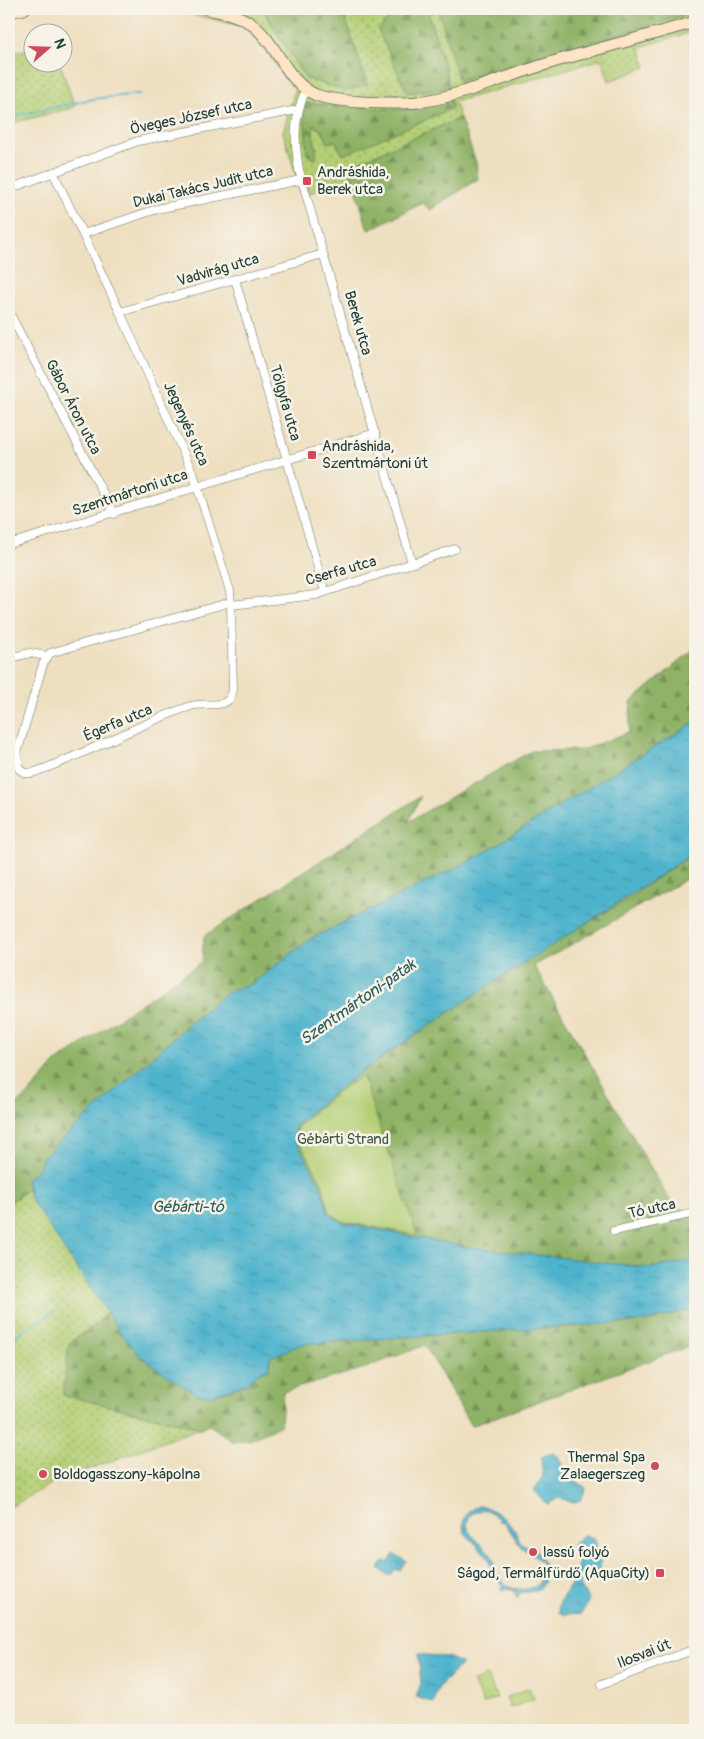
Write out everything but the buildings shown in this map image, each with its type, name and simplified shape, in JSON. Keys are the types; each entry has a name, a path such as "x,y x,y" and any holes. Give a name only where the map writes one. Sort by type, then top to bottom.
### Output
{"main road":[{"path":"9,12 24,9"},
{"path":"207,9 229,13 255,27 272,46 291,74 306,89 325,98 393,103 429,100 695,22"}],"street":[{"name":"Berek utca","path":"306,89 297,110 295,136 302,180 412,563"},
{"name":"Öveges József utca","path":"9,189 154,137 297,110"},
{"name":"Jegenyés utca","path":"53,172 120,312 198,485 229,585 233,690 227,702"},
{"name":"Dukai Takács Judit utca","path":"83,234 163,207 302,180"},
{"name":"Vadvirág utca","path":"120,312 323,254"},
{"name":"Tölgyfa utca","path":"235,279 325,592"},
{"name":"Gábor Áron utca","path":"9,312 114,514"},
{"name":"Szentmártoni utca","path":"9,544 114,514 198,485 375,433"},
{"name":"Cserfa utca","path":"9,658 30,653 46,656 58,650 231,603 325,592 455,550"},
{"name":"Égerfa utca","path":"46,656 17,753 16,763 21,771 28,774 37,772 192,706 219,705 227,702"},
{"name":"Tó utca","path":"614,1231 695,1213"},
{"name":"Ilosvai út","path":"602,1684 695,1649"}],"green space":[{"path":"168,9 262,9 306,79 368,85 342,9 398,9 378,30 449,88 447,75 427,9 438,9 460,81 695,12 695,31 640,47 646,67 609,81 602,59 454,102 460,118 349,166 354,180 302,195 283,132 295,90 246,27","holes":["431,102 343,155 335,140 328,143 323,132 314,125 307,154 304,112 307,103 353,108 403,109"]},
{"path":"262,9 342,9 368,85 346,91 306,79"},
{"path":"398,9 427,9 447,75 449,88 407,93 378,30"},
{"path":"438,9 695,9 695,12 459,81"},
{"path":"22,51 22,72 63,72 75,107 9,124 9,54"},
{"path":"450,100 453,108 343,155 335,140 328,143 323,132 314,125 315,160 307,154 304,112 306,103 403,110"},
{"path":"460,118 476,162 478,179 430,210 423,203 368,230 349,166"},
{"path":"695,648 695,722 472,860 312,938 252,984 229,991 191,1022 44,1156 36,1172 26,1179 28,1189 9,1203 9,1109 27,1096 56,1062 202,962 204,936 421,796 408,822 531,751 582,750 629,732 631,702"},
{"path":"695,852 695,874 534,966 669,1199 690,1216 695,1215 695,1260 651,1268 460,1246 344,1223 329,1214 320,1184 295,1139 295,1126 335,1090 516,967 631,896"},
{"name":"Gébárti Strand","path":"362,1076 417,1235 346,1222 330,1214 322,1182 298,1139 297,1127 338,1092"},
{"path":"28,1189 31,1200 107,1312 96,1325 69,1343 124,1410 200,1428 54,1482 9,1508 9,1203"},
{"path":"695,1308 695,1344 471,1426 425,1345 368,1367 283,1392 281,1425 253,1439 233,1442 209,1424 200,1428 63,1395 69,1343 96,1325 107,1312 139,1355 198,1395 212,1395 248,1383 256,1374 268,1368 270,1357 303,1344 648,1321"},
{"path":"487,1675 497,1698 483,1704 473,1682"},
{"path":"529,1688 534,1699 510,1708 506,1698"}],"water":[{"name":"Gébárti-tó","path":"695,722 695,852 425,1028 358,1074 295,1126 295,1139 320,1184 329,1214 344,1223 460,1246 651,1268 695,1260 695,1308 648,1321 303,1344 270,1357 269,1368 256,1374 248,1383 212,1395 198,1395 139,1355 120,1332 31,1200 26,1179 36,1172 44,1156 191,1022 229,991 252,984 312,938 472,860"},
{"path":"553,1453 558,1456 565,1472 586,1488 581,1500 575,1502 560,1498 547,1504 534,1490 543,1476 541,1459 543,1456"},
{"name":"lassú folyó","path":"484,1506 502,1516 514,1529 521,1543 532,1551 534,1547 543,1564 546,1575 545,1580 537,1591 519,1593 518,1599 514,1592 505,1587 504,1590 501,1589 502,1585 494,1577 488,1557 464,1532 464,1519 474,1508","holes":["484,1509 500,1519 498,1521 504,1522 521,1547 541,1561 544,1570 538,1585 532,1588 520,1589 508,1586 503,1582 496,1571 494,1559 474,1537 468,1527 471,1514"]},
{"path":"585,1534 588,1538 594,1539 597,1545 595,1552 601,1560 600,1575 587,1575 581,1579 580,1585 589,1601 581,1614 563,1615 559,1613 558,1606 577,1571 573,1545"},
{"path":"394,1554 406,1561 400,1571 395,1569 391,1575 387,1575 379,1568 383,1562 389,1562"},
{"path":"418,1654 448,1657 462,1664 439,1687 434,1703 416,1697 421,1683"}],"waterway":[{"path":"9,117 93,99 139,94"},
{"name":"Szentmártoni-patak","path":"9,1345 19,1333 55,1311"}],"place":[{"name":"Andráshida, Berek utca","path":"307,181"},
{"name":"Andráshida, Szentmártoni út","path":"312,455"},
{"name":"Thermal Spa Zalaegerszeg","path":"655,1466"},
{"name":"Boldogasszony-kápolna","path":"43,1474"},
{"name":"lassú folyó","path":"533,1552"},
{"name":"Ságod, Termálfürdő (AquaCity)","path":"660,1573"}]}
